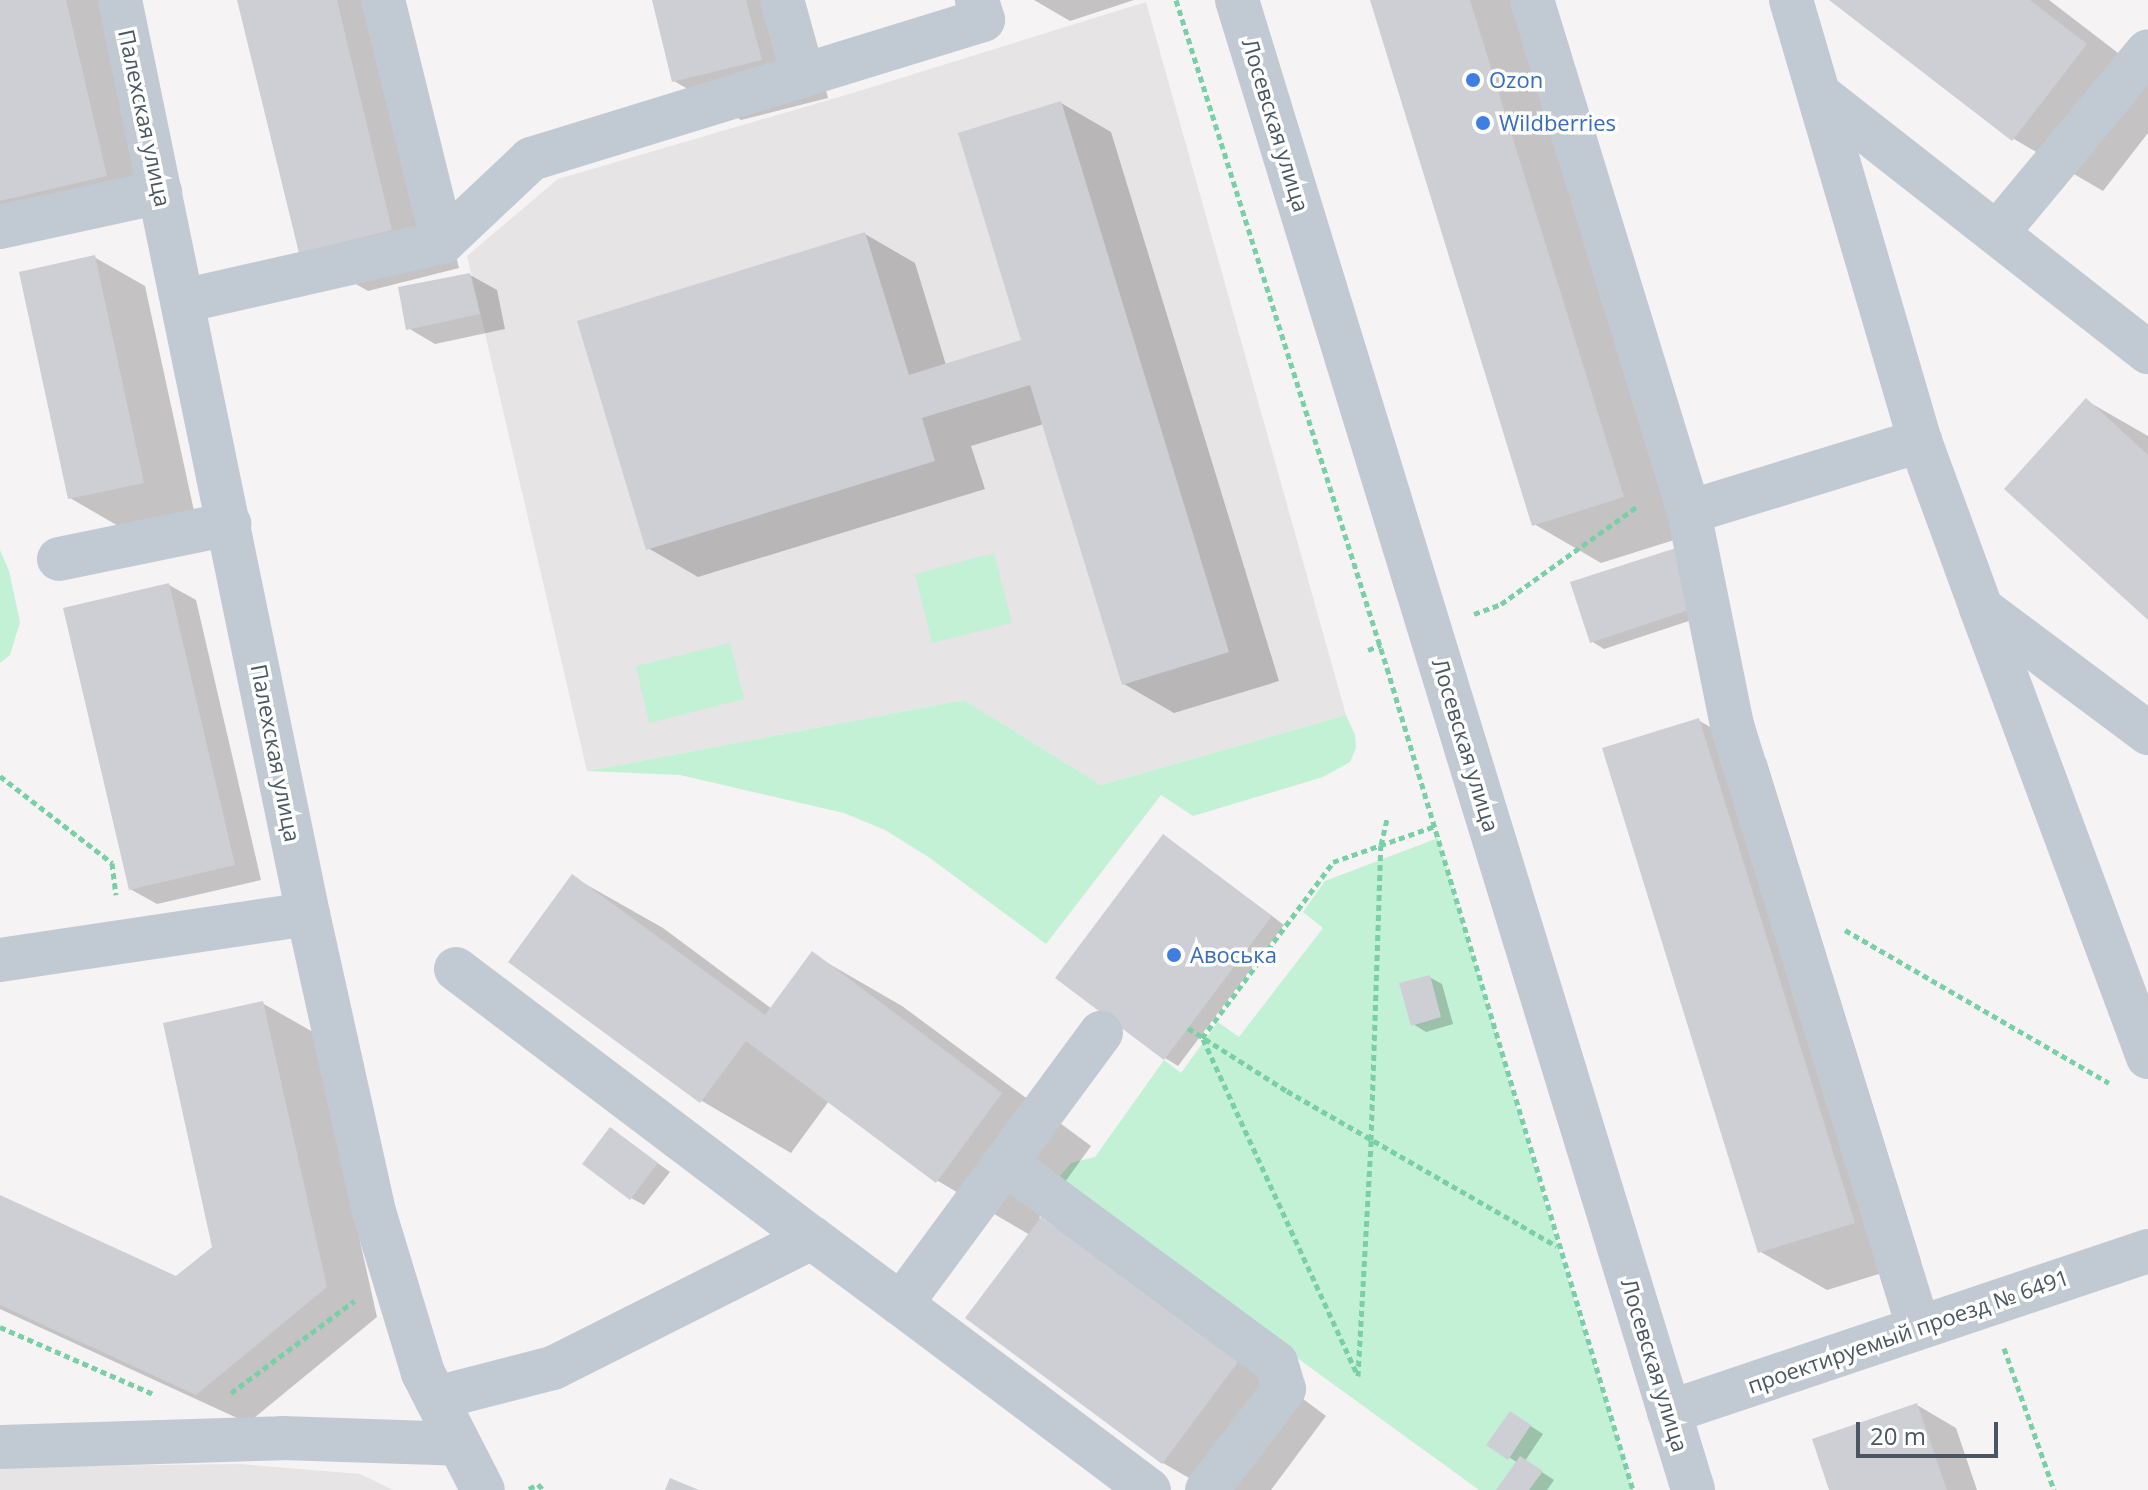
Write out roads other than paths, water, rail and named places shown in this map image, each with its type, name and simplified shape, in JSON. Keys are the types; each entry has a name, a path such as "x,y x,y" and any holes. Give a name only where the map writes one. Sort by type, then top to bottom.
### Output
{"street":[{"name":"Палехская улица","path":"120,0 308,914 375,1215 423,1373 483,1490"},
{"path":"383,0 443,242"},
{"path":"782,0 803,75"},
{"path":"183,301 443,242 531,159 983,20 977,0"},
{"name":"Лосевская улица","path":"1237,0 1693,1490"},
{"path":"1532,0 1689,512 1732,725 1918,1326"},
{"path":"1791,0 1920,441 2148,1057"},
{"path":"1997,233 2148,51"},
{"path":"1820,95 2148,352"},
{"path":"0,227 160,192"},
{"path":"1689,512 1920,441"},
{"path":"59,559 229,524"},
{"path":"1981,608 2148,733"},
{"path":"0,960 308,914"},
{"path":"456,969 1149,1490"},
{"path":"901,1304 1101,1033"},
{"path":"1005,1163 1276,1363 1284,1389 1207,1490"},
{"path":"436,1398 553,1368 812,1238"},
{"name":"проектируемый проезд № 6491","path":"1669,1412 2148,1251"},
{"path":"0,1447 282,1438 459,1444"}],"place":[{"name":"Ozon","path":"1473,80"},
{"name":"Wildberries","path":"1483,123"},
{"name":"Авоська","path":"1174,955"}]}
